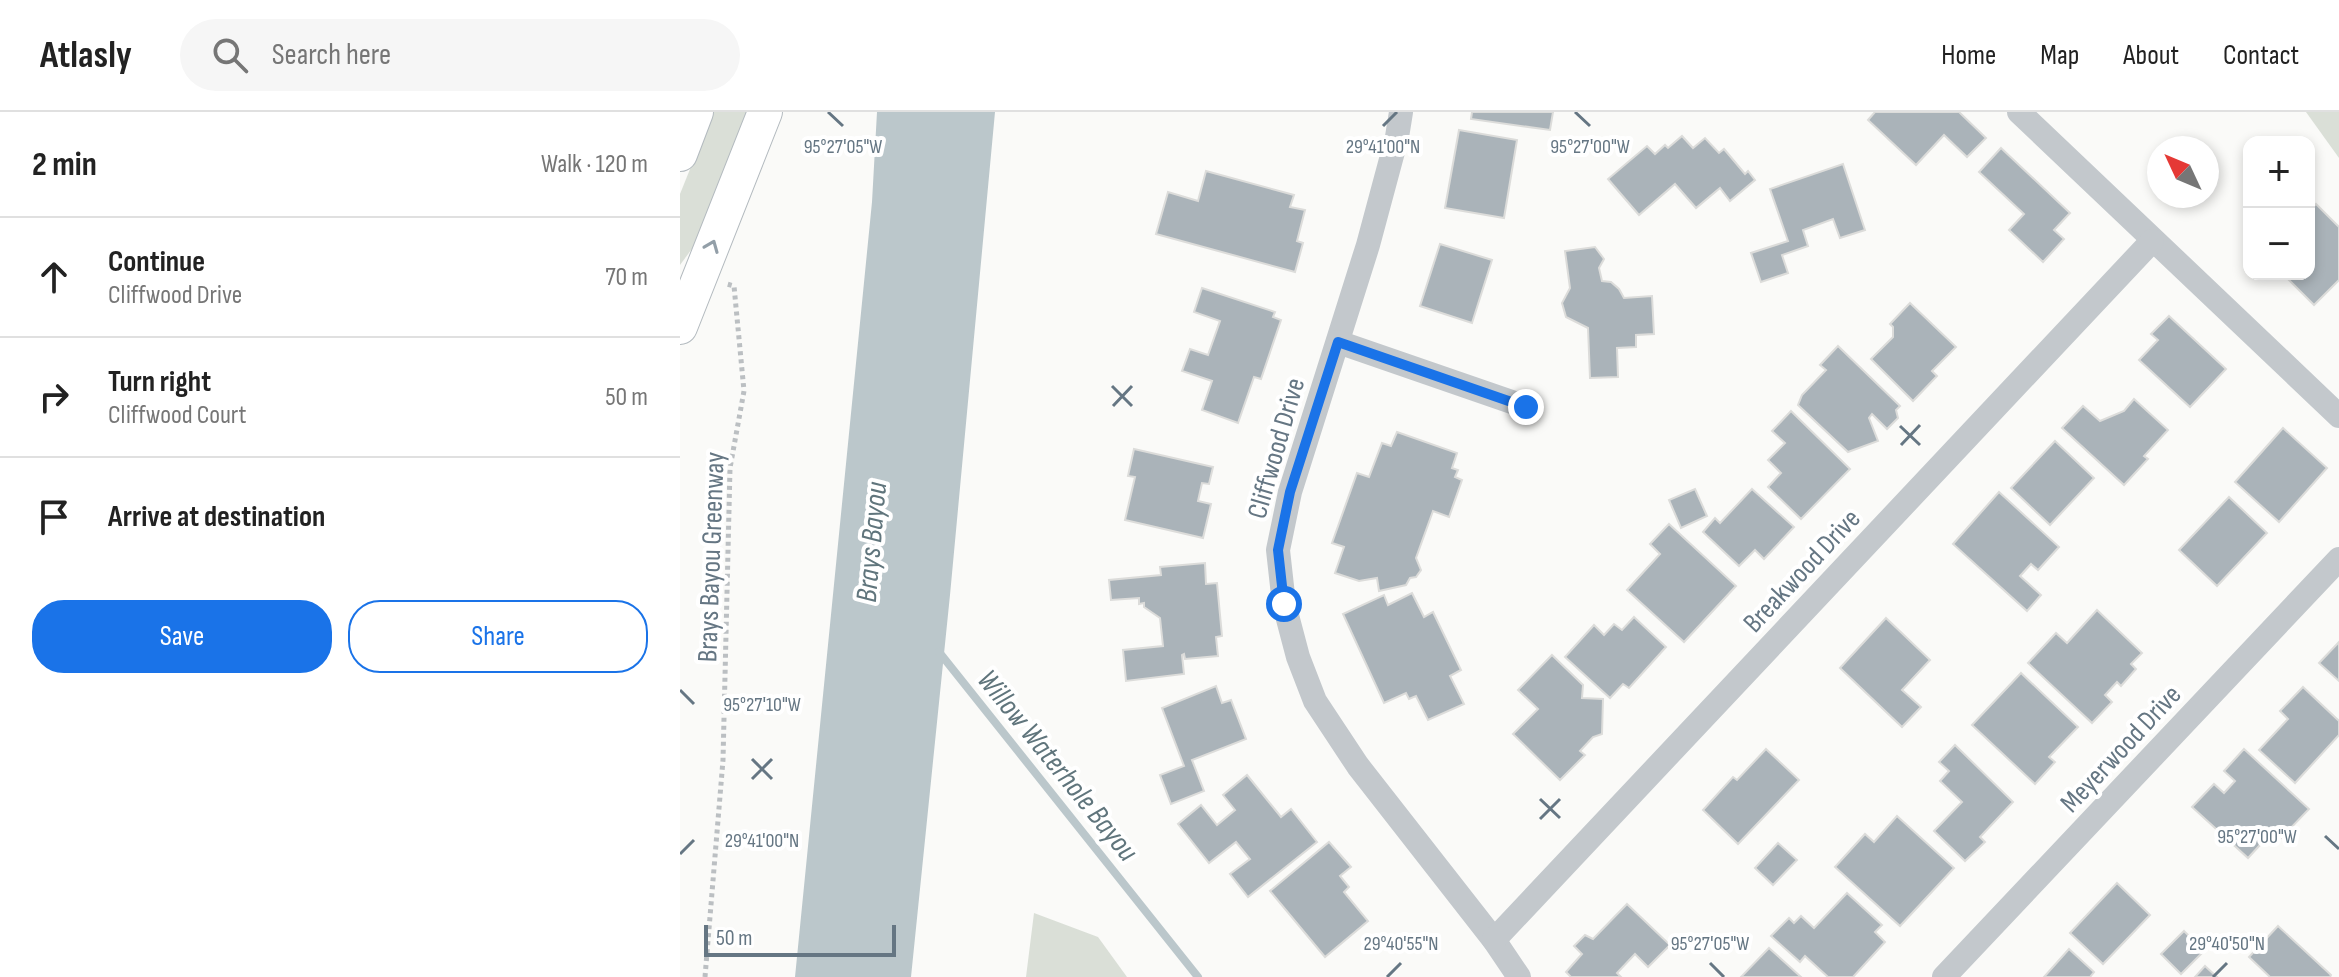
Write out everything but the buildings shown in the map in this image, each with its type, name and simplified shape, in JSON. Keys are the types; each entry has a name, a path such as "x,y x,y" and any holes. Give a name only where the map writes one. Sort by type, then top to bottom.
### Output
{"main road":[{"path":"680,154 696,112"},
{"path":"681,321 765,112"}],"street":[{"name":"Cliffwood Drive","path":"1401,112 1368,245 1290,492 1278,550 1284,604 1298,657 1315,701 1358,766 1494,940 1519,977"},
{"path":"2019,112 2339,416"},
{"name":"Breakwood Drive","path":"1494,940 2152,241"},
{"path":"1338,342 1526,407"},
{"name":"Meyerwood Drive","path":"1944,977 2339,559"}],"path":[{"name":"Brays Bayou Greenway","path":"705,977 723,760 730,468 744,391 734,286 721,282"}],"shaded area":[{"path":"713,112 749,112 694,246 680,265 680,194"},
{"path":"2306,112 2339,112 2339,158"},
{"path":"1034,913 1098,937 1127,977 1026,977"}],"water":[{"name":"Brays Bayou","path":"877,112 995,112 950,595 911,977 795,977 872,202"}],"waterway":[{"name":"Willow Waterhole Bayou","path":"939,652 1198,977"}],"route":[{"path":"1284,604 1278,550 1290,492 1338,342 1526,407"}]}
